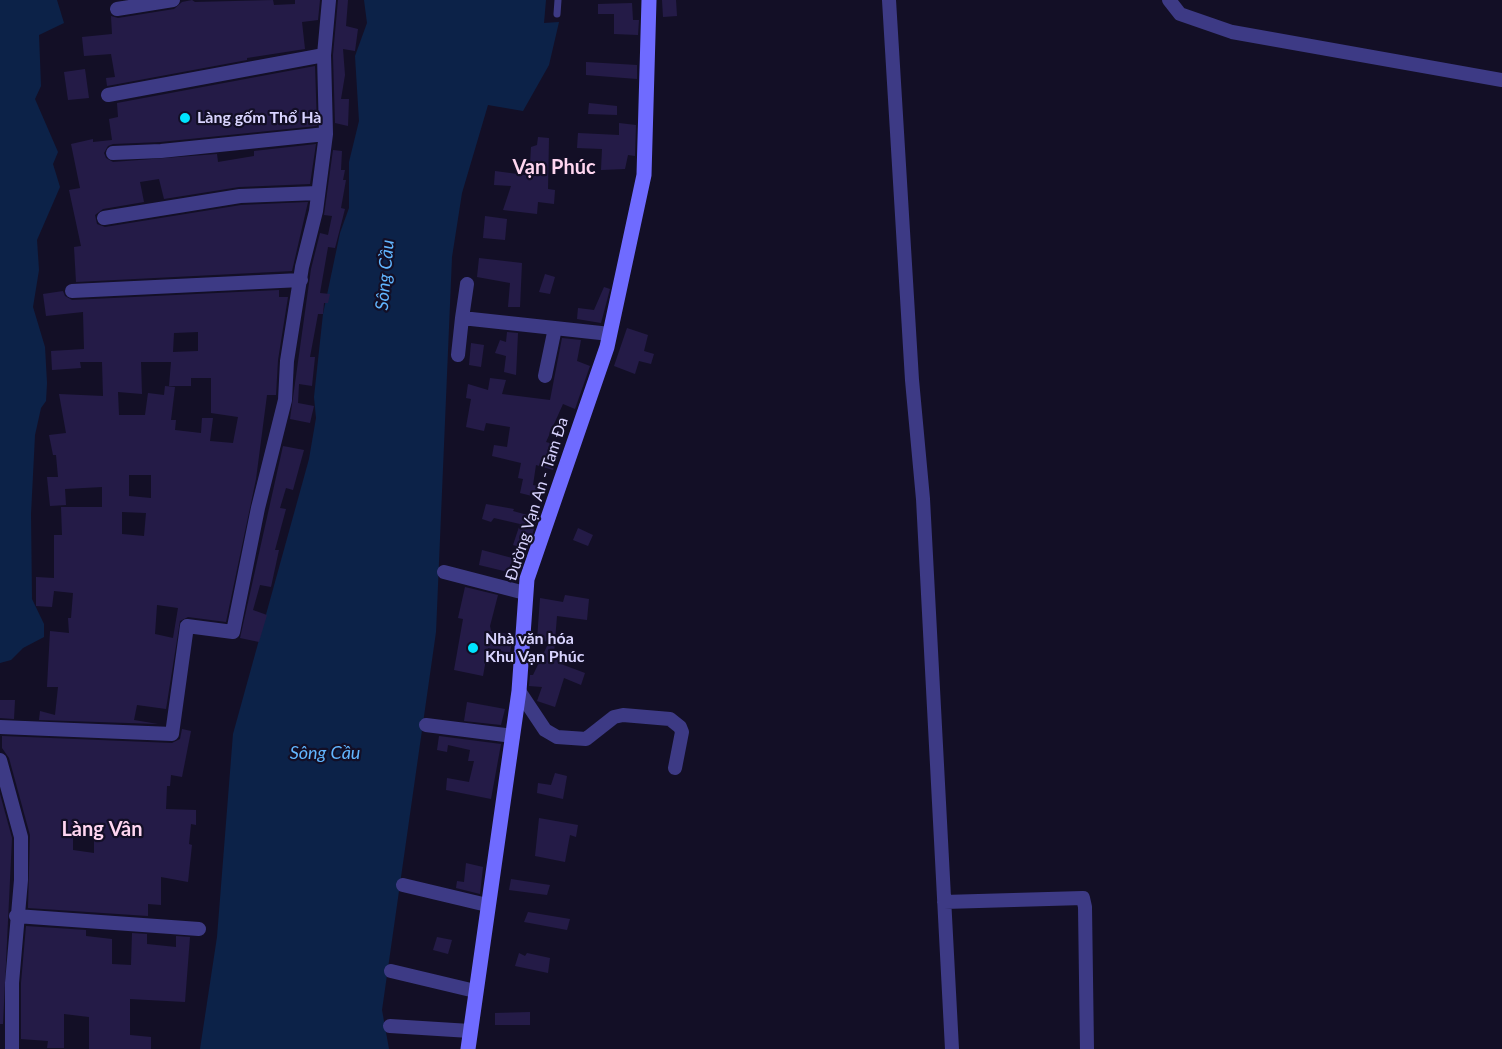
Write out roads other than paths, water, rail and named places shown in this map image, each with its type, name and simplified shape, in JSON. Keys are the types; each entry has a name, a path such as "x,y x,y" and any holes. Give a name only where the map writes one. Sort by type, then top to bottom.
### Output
{"main road":[{"name":"Đường Vạn An - Tam Đa","path":"468,1049 519,691 525,592 610,334 644,175 649,0"}],"street":[{"path":"117,9 173,0"},
{"path":"0,727 172,734 187,626 233,632 258,508 285,400 287,361 318,193 326,134 324,55 329,0"},
{"path":"889,0 912,380 922,500 952,1049"},
{"path":"1169,0 1180,14 1232,32 1502,80"},
{"path":"108,95 324,55"},
{"path":"113,153 161,151 326,134"},
{"path":"104,218 240,196 318,193"},
{"path":"72,291 301,280"},
{"path":"458,355 467,284"},
{"path":"462,318 610,334"},
{"path":"544,376 555,328"},
{"path":"444,572 525,592"},
{"path":"519,691 545,730 557,737 586,739 614,717 623,715 670,719 680,727 682,732 675,768"},
{"path":"426,725 513,736"},
{"path":"0,760 21,837 21,880 16,916 12,983 12,1049"},
{"path":"403,885 487,905"},
{"path":"944,902 1083,898 1087,1049"},
{"path":"16,916 199,929"},
{"path":"391,971 475,991"},
{"path":"390,1026 470,1031"}],"lane":[{"path":"557,14 558,0"}],"water":[{"path":"0,0 57,0 64,23 39,35 41,86 35,99 58,152 53,164 60,187 37,240 39,270 33,307 45,347 47,383 46,401 41,408 35,435 31,514 32,599 44,624 44,637 23,648 11,660 0,663"},
{"name":"Sông Cầu","path":"364,0 546,0 544,23 559,22 549,65 523,111 488,105 462,193 452,257 436,632 382,1010 389,1049 200,1049 217,937 233,734 309,459 316,418 314,397 323,314 340,233 349,208 349,162 359,121 355,56 367,23"}],"place":[{"name":"Làng gốm Thổ Hà","path":"185,118"},
{"name":"Nhà văn hóa Khu Vạn Phúc","path":"473,648"}],"district":[{"name":"Vạn Phúc","path":"554,168"},
{"name":"Làng Vân","path":"102,830"}]}
